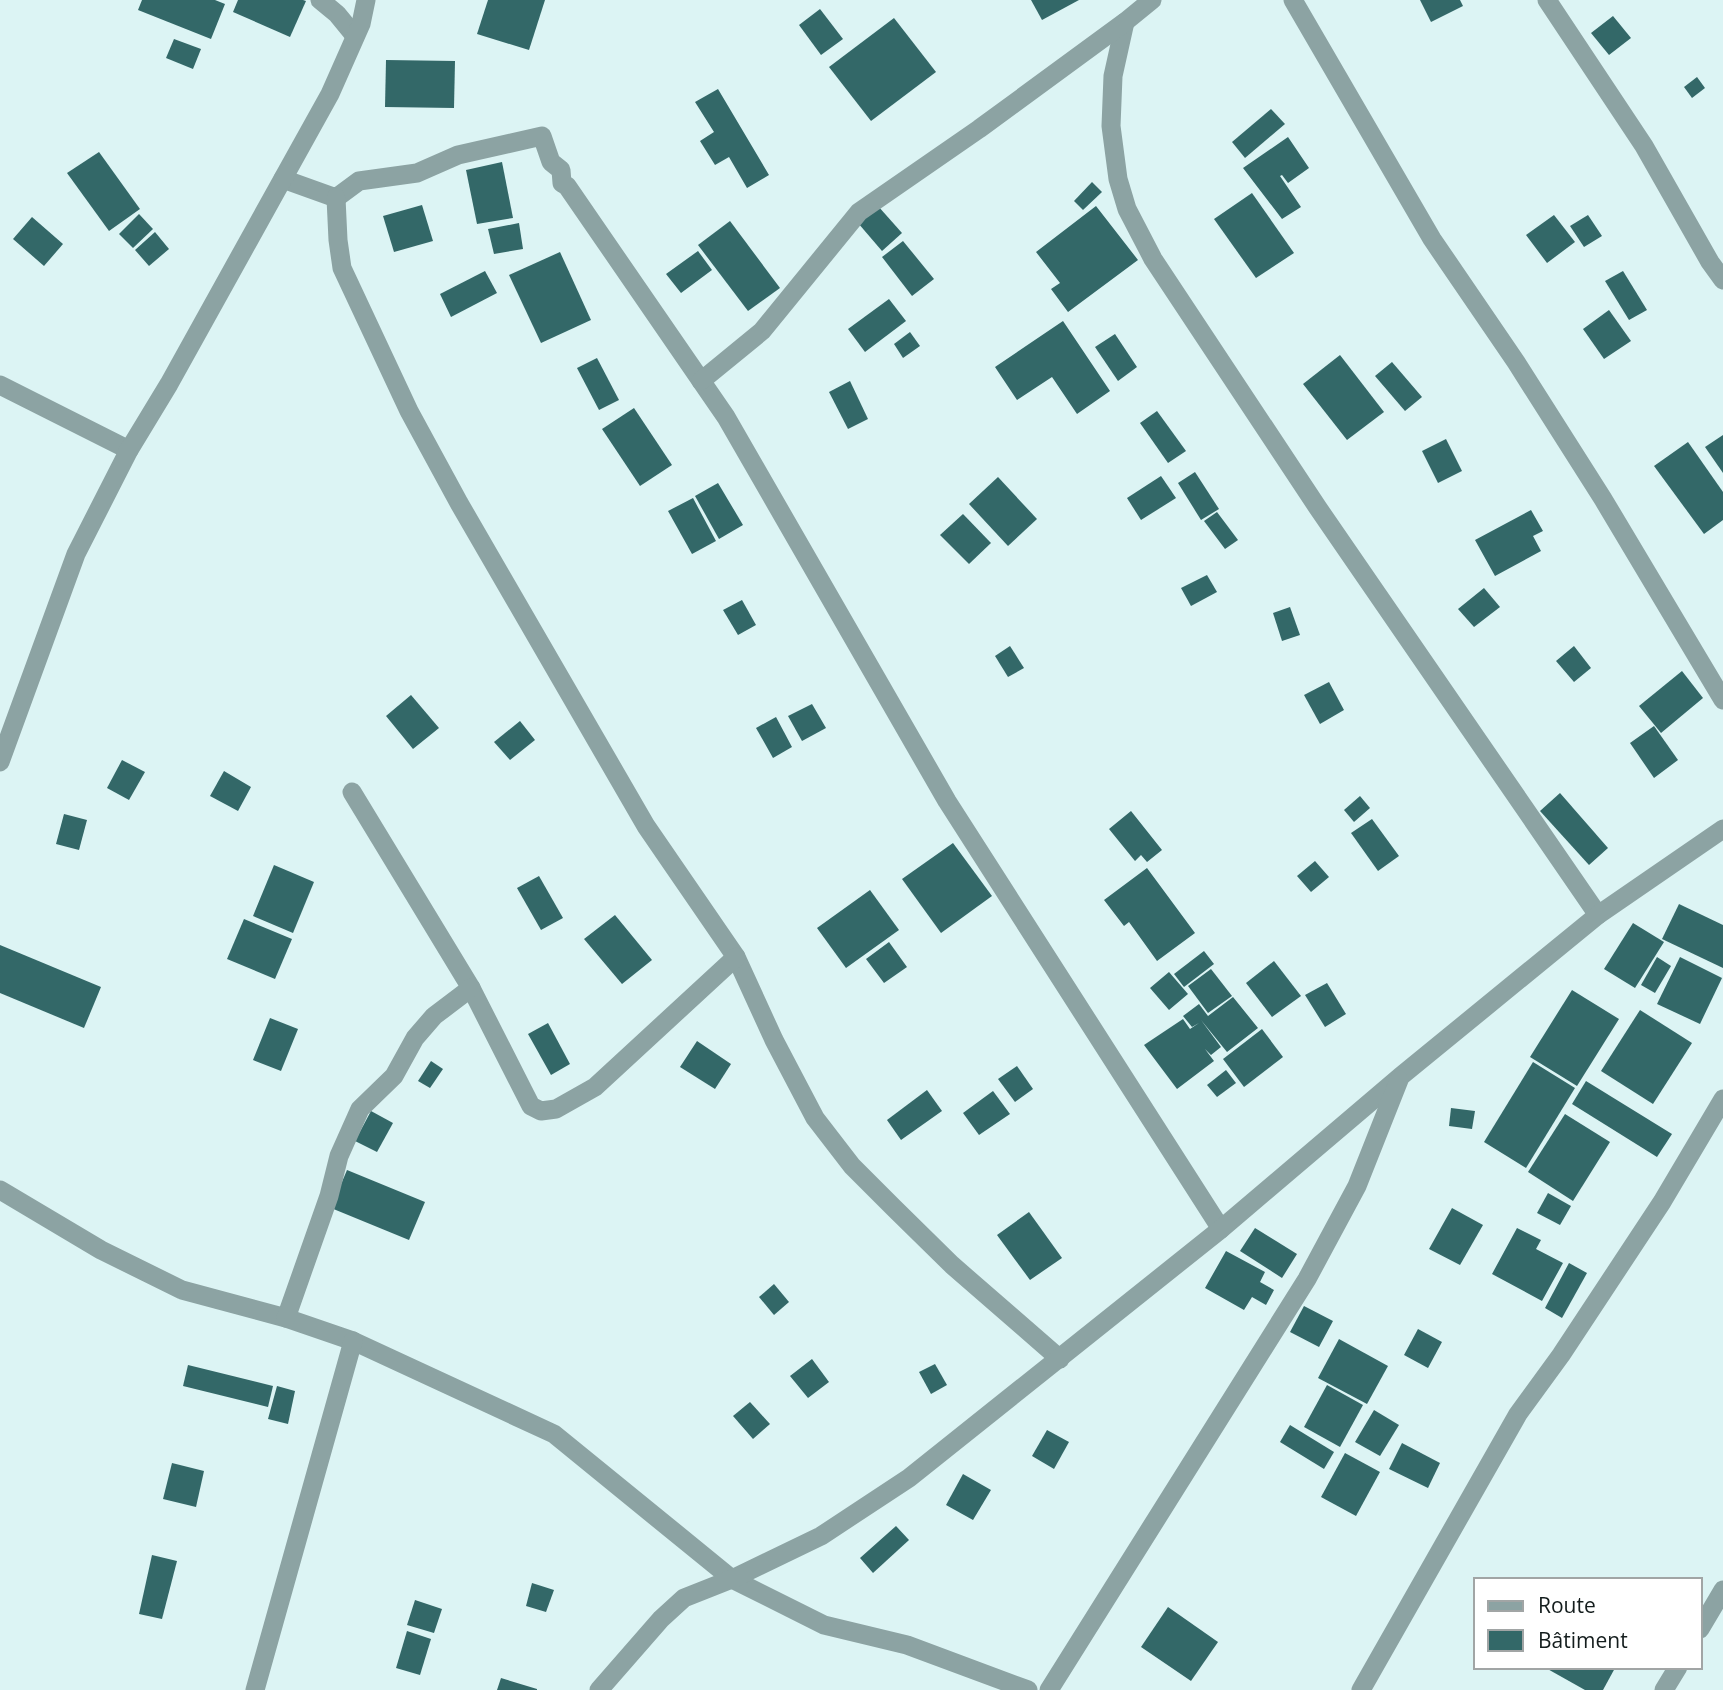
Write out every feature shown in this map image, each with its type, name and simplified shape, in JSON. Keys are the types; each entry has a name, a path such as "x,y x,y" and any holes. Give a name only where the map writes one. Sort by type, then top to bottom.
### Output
{"street":[{"path":"320,0 337,14 355,36"},
{"path":"0,762 7,720 76,554 129,450 169,384 330,94 361,24 366,0"},
{"path":"701,380 762,331 859,212 979,129 1152,0"},
{"path":"1293,0 1433,239 1516,362 1603,499 1723,700"},
{"path":"1547,0 1644,146 1723,280"},
{"path":"1125,22 1113,76 1111,126 1118,179 1127,209 1153,259 1318,508 1598,915"},
{"path":"336,198 359,181 417,173 458,155 542,136 551,162 561,170 562,183 567,186 726,417 947,801 1221,1229"},
{"path":"283,179 336,198"},
{"path":"336,198 342,268 410,411 459,503 646,826 736,957 774,1040 815,1118 852,1166 952,1265 1060,1359"},
{"path":"0,385 129,450"},
{"path":"352,792 471,988 531,1106 541,1111 556,1109 595,1087 736,957"},
{"path":"599,1690 661,1619 684,1598 732,1579 821,1536 909,1478 1221,1229 1401,1076 1598,915 1723,829"},
{"path":"286,1318 329,1196 339,1156 360,1109 394,1076 415,1038 434,1016 471,988"},
{"path":"1049,1690 1307,1279 1357,1186 1401,1076"},
{"path":"1361,1690 1518,1414 1561,1355 1662,1202 1723,1098"},
{"path":"0,1190 101,1250 182,1290 286,1318 353,1341 554,1434 732,1579 824,1625 907,1645 1028,1690"},
{"path":"255,1690 353,1341"},
{"path":"1702,1626 1723,1590"},
{"path":"1664,1690 1677,1669"}],"building":[{"path":"142,0 215,0 225,4 211,39 138,10"},
{"path":"238,0 306,1 290,37 233,12"},
{"path":"488,0 545,0 529,50 477,34"},
{"path":"1031,0 1079,0 1042,20"},
{"path":"1420,0 1460,0 1463,6 1431,22"},
{"path":"820,9 843,39 821,55 799,25"},
{"path":"1613,16 1631,38 1609,55 1591,33"},
{"path":"894,18 936,72 871,121 829,67"},
{"path":"174,39 201,49 193,69 166,58"},
{"path":"386,60 455,61 454,108 385,107"},
{"path":"1697,77 1705,88 1692,98 1684,87"},
{"path":"718,89 769,175 747,188 729,157 715,165 700,141 714,132 695,102"},
{"path":"1271,109 1285,124 1245,158 1232,142"},
{"path":"1288,137 1309,168 1288,183 1280,176 1301,207 1282,219 1243,168"},
{"path":"99,152 140,209 109,231 67,173"},
{"path":"502,162 513,218 477,224 466,170"},
{"path":"1092,182 1102,192 1083,210 1074,201"},
{"path":"1252,193 1294,253 1256,278 1214,219"},
{"path":"422,205 433,241 394,252 383,216"},
{"path":"878,206 902,233 882,251 858,223"},
{"path":"1096,206 1138,260 1068,312 1051,289 1060,283 1036,252"},
{"path":"139,214 153,229 133,248 119,234"},
{"path":"1554,215 1575,242 1547,263 1526,235"},
{"path":"1588,215 1602,236 1584,247 1570,226"},
{"path":"32,217 63,244 44,266 13,239"},
{"path":"730,221 780,288 748,311 698,245"},
{"path":"519,223 523,249 494,254 488,229"},
{"path":"155,232 169,249 149,266 135,250"},
{"path":"903,241 934,279 912,296 882,257"},
{"path":"698,251 712,270 681,293 666,274"},
{"path":"560,252 591,320 541,343 509,275"},
{"path":"485,271 497,293 451,317 440,294"},
{"path":"1623,271 1647,310 1629,320 1605,281"},
{"path":"889,299 906,321 865,352 848,329"},
{"path":"1609,310 1631,341 1604,359 1583,329"},
{"path":"1063,321 1110,391 1077,414 1052,377 1017,400 995,367"},
{"path":"910,332 920,346 903,358 894,344"},
{"path":"1115,334 1137,367 1118,381 1095,347"},
{"path":"1340,355 1384,412 1347,440 1303,384"},
{"path":"597,358 619,400 599,410 577,368"},
{"path":"1392,362 1422,397 1405,411 1375,376"},
{"path":"850,381 868,419 848,429 829,392"},
{"path":"634,408 672,465 640,486 602,429"},
{"path":"1157,411 1186,451 1168,463 1140,423"},
{"path":"1723,435 1723,473 1705,447"},
{"path":"1446,439 1462,471 1438,483 1422,451"},
{"path":"1688,442 1723,492 1723,520 1704,534 1654,466"},
{"path":"1195,472 1219,509 1201,520 1178,483"},
{"path":"1161,476 1176,498 1141,520 1127,498"},
{"path":"998,477 1037,519 1008,546 969,504"},
{"path":"718,483 743,525 719,539 695,496"},
{"path":"693,498 716,541 692,554 668,511"},
{"path":"1531,510 1543,531 1533,536 1541,551 1495,576 1475,540"},
{"path":"1217,512 1238,540 1225,549 1204,521"},
{"path":"963,514 991,543 969,564 940,535"},
{"path":"1207,575 1217,592 1191,606 1181,588"},
{"path":"1484,588 1500,607 1474,627 1458,609"},
{"path":"742,600 756,625 738,635 723,610"},
{"path":"1290,607 1300,635 1282,641 1273,613"},
{"path":"1010,646 1024,668 1008,677 995,656"},
{"path":"1574,646 1591,668 1574,682 1556,661"},
{"path":"1682,671 1703,698 1661,733 1639,706"},
{"path":"1329,682 1344,710 1320,724 1304,695"},
{"path":"411,695 439,728 413,749 386,716"},
{"path":"812,704 826,728 802,741 788,716"},
{"path":"776,717 792,747 773,758 756,728"},
{"path":"520,721 535,740 510,760 494,742"},
{"path":"1654,726 1678,760 1654,778 1630,743"},
{"path":"122,760 145,772 129,800 107,788"},
{"path":"224,771 251,787 238,811 210,796"},
{"path":"1560,793 1608,848 1589,865 1540,811"},
{"path":"1360,796 1370,808 1354,822 1344,810"},
{"path":"1131,811 1162,850 1147,862 1141,855 1135,861 1109,829"},
{"path":"64,814 87,820 79,850 56,844"},
{"path":"1372,819 1399,856 1378,871 1351,833"},
{"path":"953,843 992,896 941,933 902,879"},
{"path":"1315,861 1329,877 1311,892 1297,876"},
{"path":"274,865 314,882 293,933 253,916"},
{"path":"1147,868 1195,933 1157,961 1129,922 1124,926 1104,900"},
{"path":"539,876 563,918 541,930 517,888"},
{"path":"870,890 899,930 846,968 817,928"},
{"path":"1679,904 1723,925 1723,968 1662,939"},
{"path":"615,915 652,960 622,984 584,939"},
{"path":"244,919 292,939 275,979 227,959"},
{"path":"1633,923 1664,942 1635,988 1604,969"},
{"path":"889,942 907,967 884,983 866,959"},
{"path":"0,945 101,987 84,1028 0,993"},
{"path":"1204,951 1214,964 1184,987 1174,974"},
{"path":"1657,957 1671,966 1655,993 1641,985"},
{"path":"1680,957 1722,978 1700,1024 1657,1004"},
{"path":"1274,961 1301,996 1272,1017 1246,983"},
{"path":"1211,969 1232,996 1208,1013 1188,986"},
{"path":"1169,972 1188,994 1169,1010 1150,988"},
{"path":"1327,983 1346,1014 1325,1027 1305,995"},
{"path":"1572,990 1619,1019 1577,1086 1530,1057"},
{"path":"1233,997 1258,1028 1227,1052 1201,1020 1221,1047 1211,1055 1205,1049 1214,1061 1177,1089 1144,1045 1183,1019 1190,1029 1199,1023 1192,1027 1183,1016 1199,1004 1208,1016"},
{"path":"1640,1010 1692,1043 1653,1104 1601,1071"},
{"path":"270,1018 298,1029 281,1071 253,1060"},
{"path":"548,1023 570,1064 551,1075 528,1034"},
{"path":"1262,1029 1283,1057 1244,1087 1223,1059"},
{"path":"697,1041 731,1064 715,1089 680,1067"},
{"path":"431,1061 443,1069 430,1088 418,1081"},
{"path":"1533,1062 1575,1088 1526,1168 1484,1142"},
{"path":"1017,1066 1033,1089 1015,1102 998,1079"},
{"path":"1226,1070 1236,1083 1217,1097 1207,1085"},
{"path":"1586,1081 1672,1134 1657,1157 1572,1104"},
{"path":"927,1090 942,1111 901,1140 887,1120"},
{"path":"993,1091 1010,1114 979,1135 963,1113"},
{"path":"1451,1108 1475,1111 1472,1129 1449,1126"},
{"path":"371,1111 393,1123 377,1152 355,1141"},
{"path":"1565,1114 1610,1142 1573,1201 1528,1172"},
{"path":"347,1170 425,1202 409,1240 331,1208"},
{"path":"1548,1193 1571,1206 1560,1225 1537,1213"},
{"path":"1452,1208 1483,1225 1460,1265 1429,1249"},
{"path":"1029,1212 1062,1258 1030,1280 997,1235"},
{"path":"1255,1228 1297,1254 1282,1278 1240,1251"},
{"path":"1517,1228 1541,1240 1536,1249 1563,1263 1542,1301 1492,1274"},
{"path":"1226,1251 1265,1272 1260,1282 1274,1290 1266,1305 1252,1297 1244,1310 1205,1288"},
{"path":"1569,1263 1587,1273 1562,1318 1545,1308"},
{"path":"774,1284 789,1302 774,1315 759,1297"},
{"path":"1304,1306 1333,1321 1319,1347 1290,1332"},
{"path":"1418,1329 1442,1342 1428,1368 1404,1355"},
{"path":"1339,1339 1388,1366 1367,1404 1318,1378"},
{"path":"812,1359 829,1382 808,1398 790,1376"},
{"path":"935,1364 947,1385 931,1394 919,1372"},
{"path":"188,1365 273,1386 268,1407 183,1386"},
{"path":"1327,1385 1363,1405 1340,1447 1304,1427"},
{"path":"277,1386 295,1391 288,1424 268,1419"},
{"path":"750,1402 770,1424 753,1439 733,1416"},
{"path":"1374,1410 1399,1425 1380,1456 1355,1442"},
{"path":"1290,1425 1334,1452 1324,1469 1280,1442"},
{"path":"1047,1430 1069,1442 1054,1469 1032,1456"},
{"path":"1402,1443 1440,1463 1428,1488 1389,1469"},
{"path":"1345,1453 1380,1472 1356,1516 1321,1497"},
{"path":"172,1463 204,1471 196,1507 163,1499"},
{"path":"963,1474 991,1490 973,1520 946,1505"},
{"path":"896,1526 909,1540 873,1573 860,1558"},
{"path":"152,1555 177,1561 162,1619 139,1614"},
{"path":"532,1583 554,1590 546,1612 526,1606"},
{"path":"415,1600 442,1609 434,1633 407,1625"},
{"path":"1168,1607 1218,1642 1191,1681 1141,1647"},
{"path":"407,1631 431,1639 420,1675 396,1668"},
{"path":"1548,1669 1614,1669 1603,1690 1585,1690"},
{"path":"501,1678 537,1689 537,1690 497,1690"}]}
